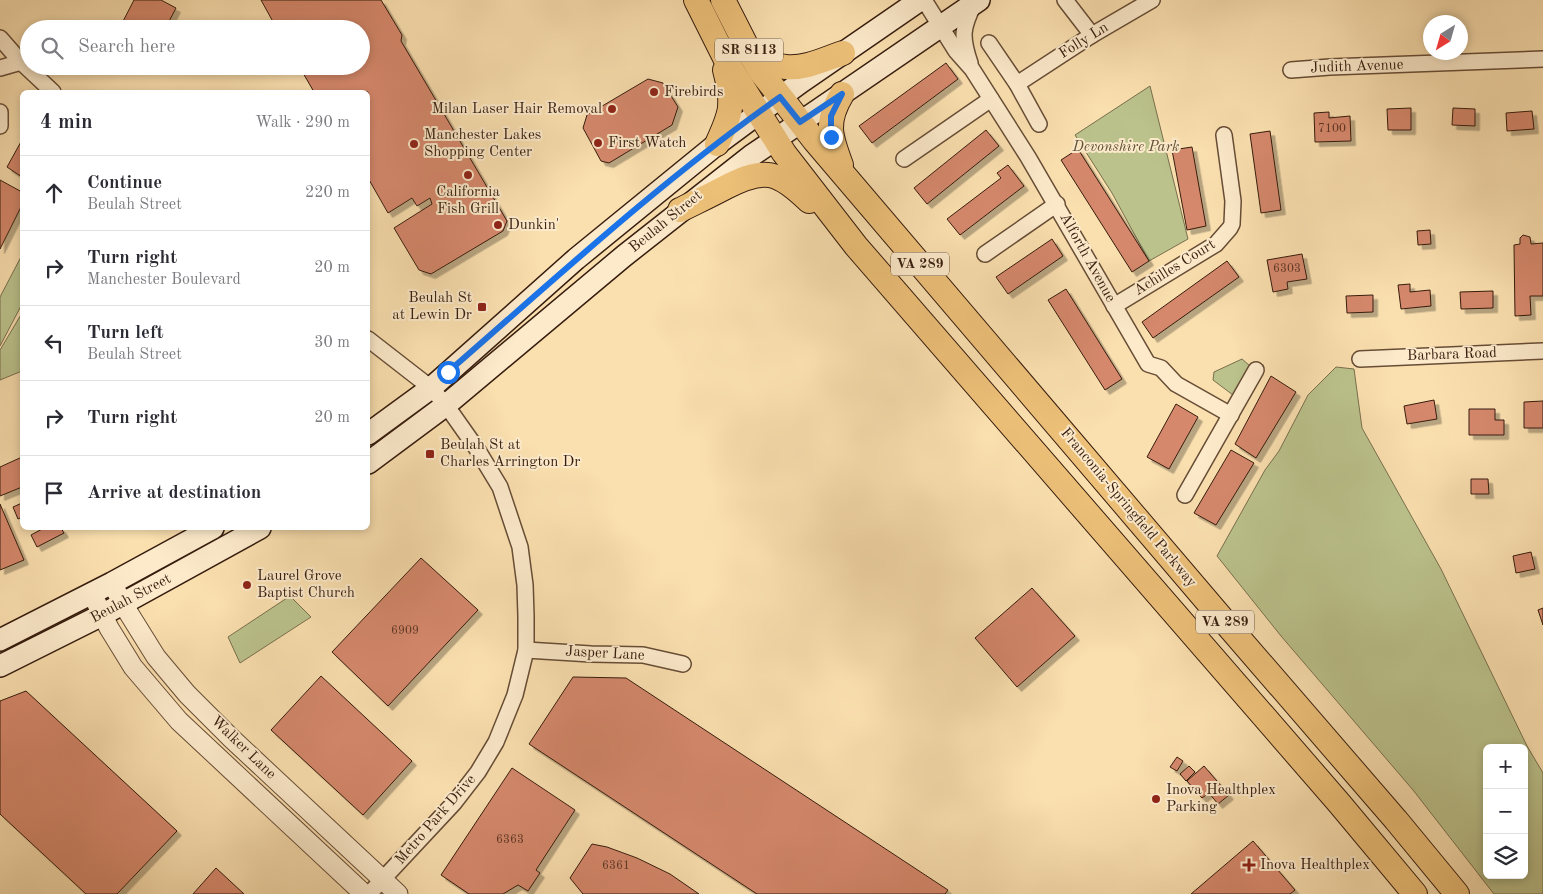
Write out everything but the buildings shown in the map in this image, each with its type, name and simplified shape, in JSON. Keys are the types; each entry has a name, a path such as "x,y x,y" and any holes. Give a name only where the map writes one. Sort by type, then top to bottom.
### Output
{"main road":[{"name":"SR 8113","path":"696,0 718,47 775,139"},
{"name":"SR 8113","path":"723,0 752,57 800,122"},
{"name":"Beulah Street","path":"370,433 431,388 584,253 717,144 758,112 922,0"},
{"name":"Beulah Street","path":"370,462 446,405 680,210 775,139 976,2"},
{"path":"717,144 727,123 731,101 718,47"},
{"path":"752,57 786,67 804,65 843,53"},
{"path":"842,94 831,116 830,129 846,178"},
{"name":"Franconia-Springfield Parkway","path":"800,122 1212,607 1396,820 1457,894"},
{"name":"VA 289","path":"775,139 856,246 1333,796 1415,894"},
{"path":"680,210 748,176 769,175 796,188 856,246"},
{"name":"Beulah Street","path":"0,640 92,594 209,530"},
{"name":"Beulah Street","path":"0,666 123,604 256,530"}],"street":[{"name":"Alforth Avenue","path":"922,0 956,51 972,69 1057,204 1148,364 1162,368 1176,384 1231,415"},
{"path":"1066,0 1092,35"},
{"name":"Folly Ln","path":"1017,84 1092,35 1152,0"},
{"name":"Alforth Avenue","path":"972,69 963,38 965,23 976,2"},
{"path":"0,39 20,61"},
{"path":"988,43 1017,84 1039,124"},
{"name":"Judith Avenue","path":"1291,70 1543,60"},
{"path":"0,68 20,62"},
{"path":"35,75 51,90"},
{"path":"904,159 991,98"},
{"path":"0,112 0,126"},
{"name":"Achilles Court","path":"1114,306 1216,244 1230,228 1232,224 1233,201 1224,135"},
{"path":"985,254 1057,204"},
{"name":"Metro Park Drive","path":"369,894 454,803 478,772 496,742 515,695 526,650 525,585 520,547 500,487 477,449 446,405 431,388 370,341"},
{"name":"Barbara Road","path":"1360,359 1543,352"},
{"path":"1185,495 1256,370"},
{"name":"Walker Lane","path":"112,583 156,657 188,694 231,738 398,894"},
{"name":"Walker Lane","path":"92,594 102,615 133,667 179,721 364,894"},
{"name":"Jasper Lane","path":"526,650 643,655 683,664"}],"green space":[{"name":"Devonshire Park","path":"1150,86 1188,239 1149,261 1112,193 1075,135"},
{"path":"20,259 20,308 0,346 0,297"},
{"path":"20,316 20,372 0,380 0,350"},
{"path":"1242,359 1250,366 1233,395 1213,380 1214,372"},
{"path":"1336,367 1354,369 1362,428 1441,569 1526,744 1483,744 1483,879 1528,879 1528,748 1543,773 1543,894 1494,894 1413,790 1281,636 1217,556 1265,470 1279,451 1308,395"},
{"path":"290,596 311,617 240,663 228,637"}],"place":[{"name":"Firebirds","path":"654,92"},
{"name":"Milan Laser Hair Removal","path":"612,109"},
{"name":"First Watch","path":"598,143"},
{"name":"Manchester Lakes Shopping Center","path":"414,144"},
{"name":"California Fish Grill","path":"468,175"},
{"name":"Dunkin'","path":"498,225"},
{"name":"Beulah St at Lewin Dr","path":"482,307"},
{"name":"Beulah St at Charles Arrington Dr","path":"430,454"},
{"name":"Laurel Grove Baptist Church","path":"247,585"},
{"name":"Inova Healthplex Parking","path":"1156,799"},
{"name":"Inova Healthplex","path":"1249,865"}],"route":[{"path":"448,372 576,259 651,196 780,97 800,122 842,94 831,116 831,137"}]}
